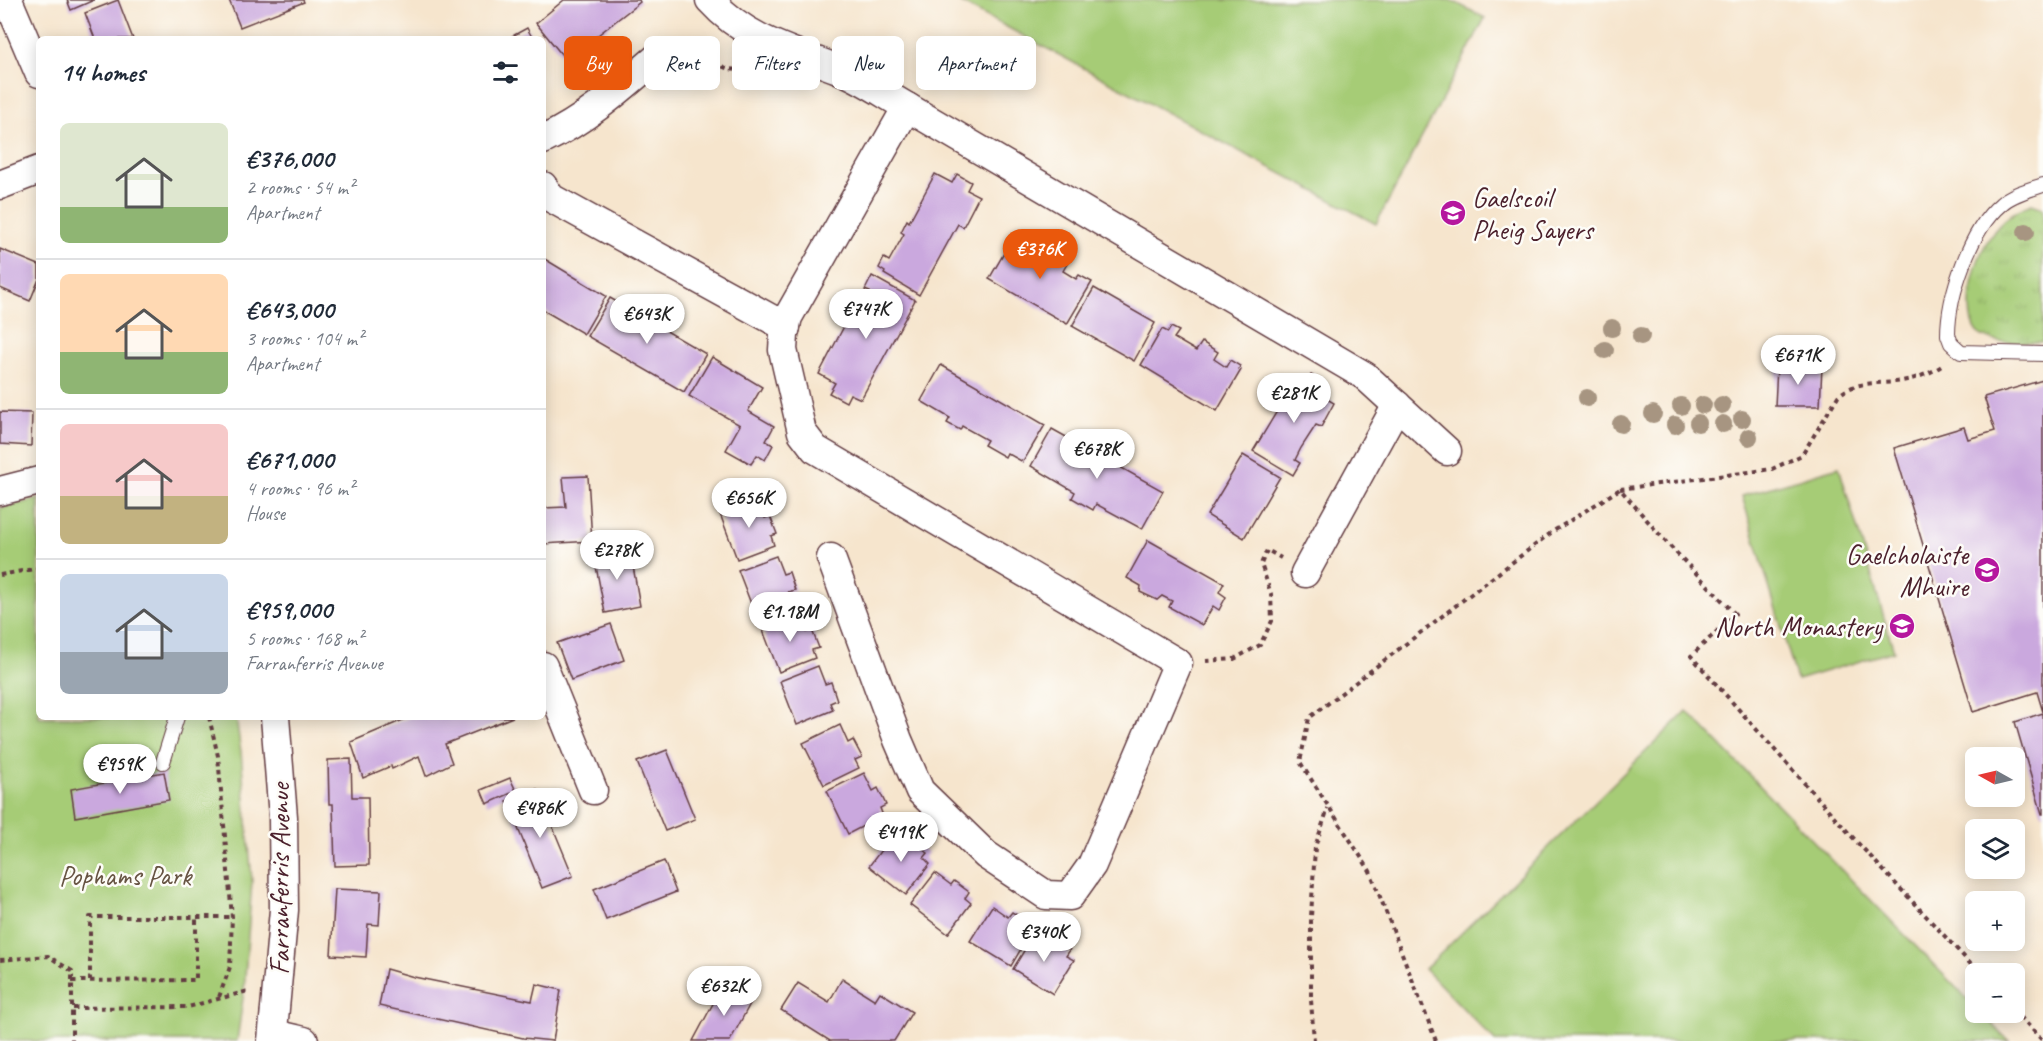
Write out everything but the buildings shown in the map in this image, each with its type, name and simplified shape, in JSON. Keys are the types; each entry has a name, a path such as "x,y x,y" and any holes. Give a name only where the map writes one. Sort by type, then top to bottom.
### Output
{"street":[{"path":"8,0 36,66"},
{"path":"710,0 743,30 755,36"},
{"path":"820,63 840,70 907,107 1365,376 1447,451"},
{"path":"546,139 567,129 644,68"},
{"path":"831,558 898,740 920,791 986,855 1046,896 1070,896 1092,865 1178,663 815,449 802,432 783,350 788,316 907,107"},
{"path":"0,185 36,171"},
{"path":"546,191 550,198 786,327"},
{"path":"1305,573 1397,405"},
{"path":"0,491 36,482"},
{"path":"546,673 593,790"},
{"name":"Farranferris Avenue","path":"273,1038 284,910 280,720"},
{"path":"273,1038 304,1041"}],"lane":[{"path":"2043,185 2022,192 2001,204 1988,218 1973,241 1958,278 1948,327 1951,343 1961,352 2043,354"},
{"path":"163,762 176,720"}],"path":[{"path":"1436,1041 1370,871 1300,762 1309,718 1552,532 1620,489 1782,466 1802,455 1838,396 1845,389 1864,383 1897,382 1923,375 1935,370 1961,352"},
{"path":"1620,489 1666,542 1735,614 1691,656 1856,841 1970,963"},
{"path":"1178,663 1234,659 1260,645 1272,621 1271,594 1261,564 1267,550 1305,573"},
{"path":"0,575 36,569"},
{"path":"211,720 218,756 232,917 230,968 219,997"},
{"path":"1314,1041 1311,1000 1311,917 1315,847 1328,807"},
{"path":"90,981 90,917 232,917"},
{"path":"72,981 196,980 195,917"},
{"path":"0,960 48,956 72,971 72,1041"},
{"path":"73,1008 188,1007 244,991"},
{"path":"2025,1020 2041,1034 2043,1041"}],"green space":[{"path":"956,0 1451,0 1485,18 1376,224 1036,43 1036,36 1024,36"},
{"path":"2032,204 2043,208 2043,342 2010,342 1985,338 1974,328 1970,304 1979,257 1994,231 2005,220"},
{"path":"1839,467 1894,651 1797,680 1742,496"},
{"name":"Pophams Park","path":"36,500 36,720 236,720 252,881 244,991 237,1041 0,1041 0,508"},
{"path":"1687,711 1965,997 1965,1023 1991,1023 2009,1041 1495,1041 1425,969"}],"place":[{"name":"Gaelscoil Pheig Sayers","path":"1453,213"},
{"name":"Gaelcholaiste Mhuire","path":"1987,570"},
{"name":"North Monastery","path":"1902,626"}]}
